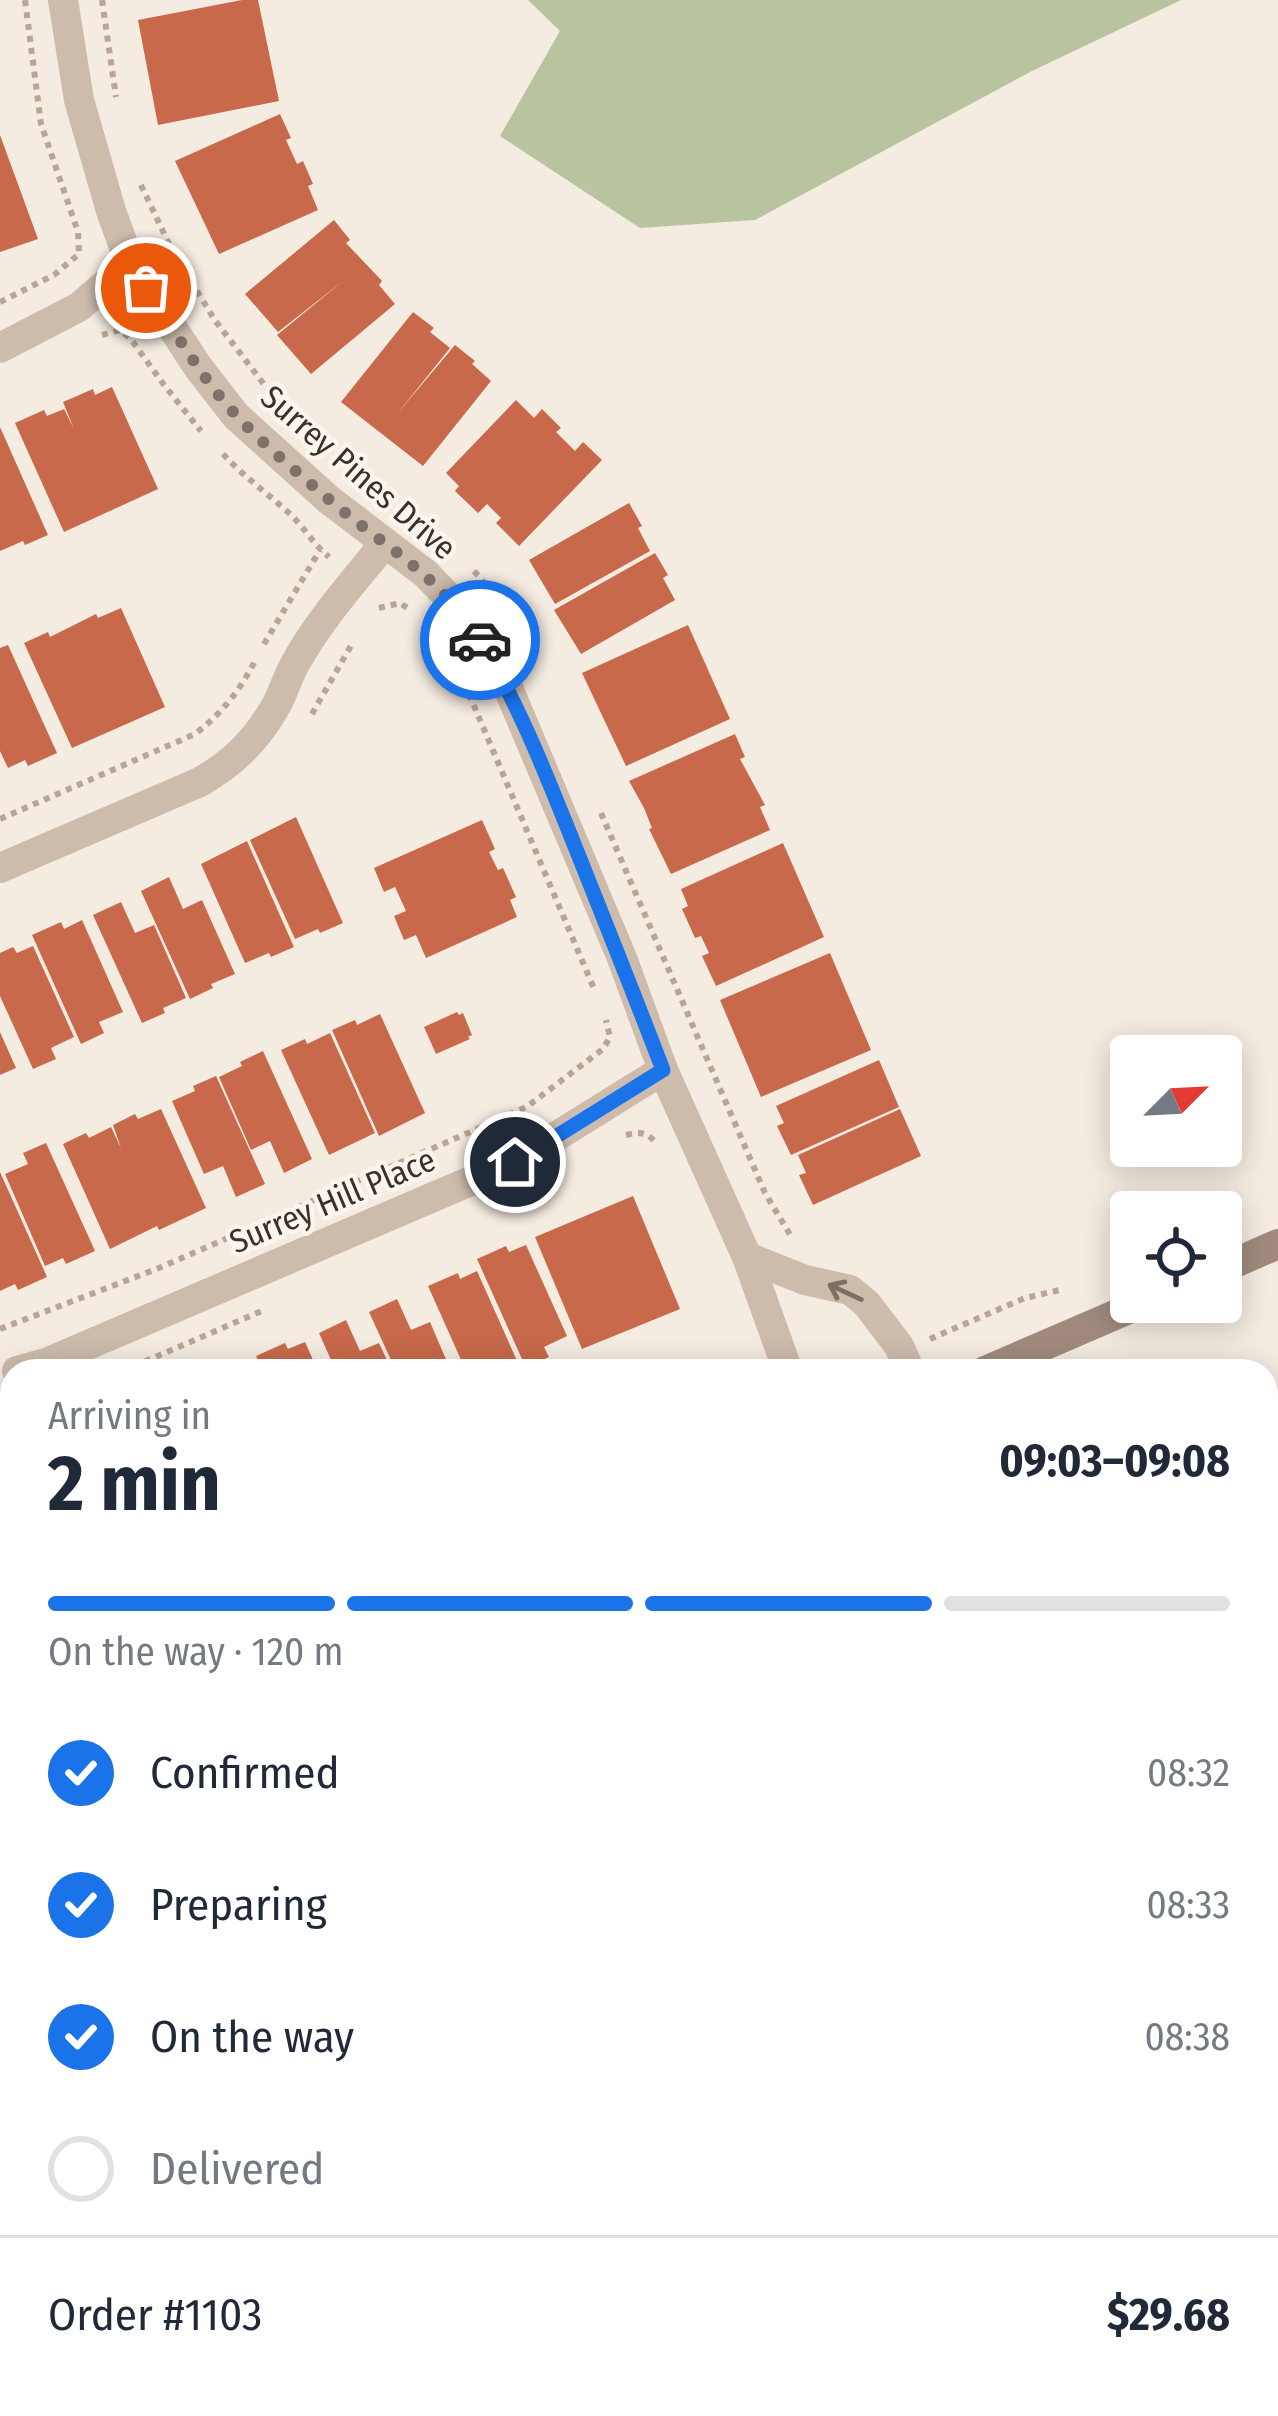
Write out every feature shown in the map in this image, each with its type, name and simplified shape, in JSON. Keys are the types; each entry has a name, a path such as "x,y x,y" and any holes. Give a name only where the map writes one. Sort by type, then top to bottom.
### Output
{"street":[{"name":"Surrey Pines Drive","path":"63,0 79,100 130,263 236,416 328,499 426,574 452,601 506,683 622,958 663,1070 747,1257 784,1359"},
{"path":"0,348 79,307 130,263"},
{"path":"0,868 200,782 230,764 256,737 278,703 294,664 385,543"},
{"name":"Surrey Hill Place","path":"55,1359 515,1162 663,1070"},
{"path":"1242,1260 1278,1244"},
{"path":"747,1257 805,1280 850,1290 868,1304 905,1359"},
{"path":"1013,1359 1110,1317"}],"path":[{"path":"0,302 54,275 79,254 78,232 41,124 25,0"},
{"path":"0,819 195,734 214,719 239,693 320,550"},
{"path":"392,603 418,615"},
{"path":"0,1329 159,1268 502,1118 527,1106 603,1049 610,1036 607,1024 467,689"},
{"path":"610,1141 640,1132 661,1149"},
{"path":"910,1359 1025,1298 1064,1289"},
{"path":"151,1359 279,1304"}],"green space":[{"path":"528,0 1181,0 1032,71 755,220 640,228 500,136 560,31"}],"building":[{"path":"258,0 279,101 158,125 138,20"},
{"path":"280,114 297,164 303,161 313,184 308,186 318,210 219,254 175,161"},
{"path":"0,135 38,239 0,252"},
{"path":"334,220 350,240 346,243 382,281 379,285 395,304 311,374 277,335 343,281 278,332 245,294"},
{"path":"413,312 450,348 397,414 455,345 491,381 423,466 341,402"},
{"path":"112,387 158,489 64,532 15,423 44,410 47,416 64,409 74,429 63,402 93,389 95,395"},
{"path":"516,400 534,418 542,409 575,451 583,442 602,460 519,546 496,523 501,518 487,504 478,513 455,491 459,486 446,473"},
{"path":"0,427 48,535 0,551"},
{"path":"629,503 650,551 555,604 529,560"},
{"path":"655,553 675,600 581,654 554,610"},
{"path":"121,608 165,707 72,748 24,643"},
{"path":"688,625 730,719 626,766 582,673"},
{"path":"8,645 57,753 28,766 25,760 8,768 0,751 0,648"},
{"path":"735,734 745,757 740,759 765,805 760,807 770,830 671,874 629,781"},
{"path":"296,817 343,923 295,939 250,840"},
{"path":"482,820 495,849 489,852 498,870 503,868 516,897 510,900 517,917 426,958 416,935 404,940 394,916 406,911 395,887 384,892 374,868"},
{"path":"247,841 294,947 245,963 201,864"},
{"path":"783,843 824,937 716,986 702,956 709,953 701,936 695,938 682,909 688,906 681,889"},
{"path":"169,877 183,909 202,900 235,974 190,999 141,891"},
{"path":"121,902 135,933 154,925 186,998 142,1023 93,915"},
{"path":"82,920 123,1012 99,1022 104,1033 81,1044 32,935 61,922 64,929"},
{"path":"33,946 74,1037 51,1048 56,1059 33,1069 0,996 0,953"},
{"path":"830,953 871,1050 761,1097 720,1000"},
{"path":"463,1013 470,1039 436,1054 424,1027"},
{"path":"380,1014 425,1113 379,1136 332,1030"},
{"path":"0,1032 16,1068 0,1075"},
{"path":"330,1033 375,1133 329,1155 281,1050"},
{"path":"263,1051 312,1159 284,1173 270,1141 251,1150 219,1077"},
{"path":"879,1060 899,1107 791,1155 777,1126 784,1123 776,1106"},
{"path":"216,1076 265,1184 236,1197 223,1166 204,1174 172,1101"},
{"path":"161,1109 206,1208 110,1249 63,1144 111,1127 121,1148 113,1125"},
{"path":"900,1109 921,1156 813,1205 799,1175 806,1173 798,1155"},
{"path":"46,1143 95,1251 66,1264 63,1258 45,1266 5,1174 28,1164 23,1153"},
{"path":"0,1172 47,1277 18,1290 15,1284 0,1291"},
{"path":"633,1196 680,1309 582,1349 535,1237"},
{"path":"526,1245 567,1336 544,1347 549,1357 545,1359 522,1359 477,1259 506,1246 509,1252"},
{"path":"477,1271 516,1359 461,1359 428,1286 458,1273 460,1279"},
{"path":"397,1299 411,1330 430,1322 446,1359 391,1359 369,1312"},
{"path":"346,1320 360,1351 379,1343 386,1359 331,1359 319,1333"},
{"path":"305,1342 313,1359 256,1356 285,1343 288,1349"}],"way so far":[{"path":"146,288 236,416 328,499 426,574 480,640"}],"route":[{"path":"480,640 506,683 538,754 663,1070 515,1162"}]}
